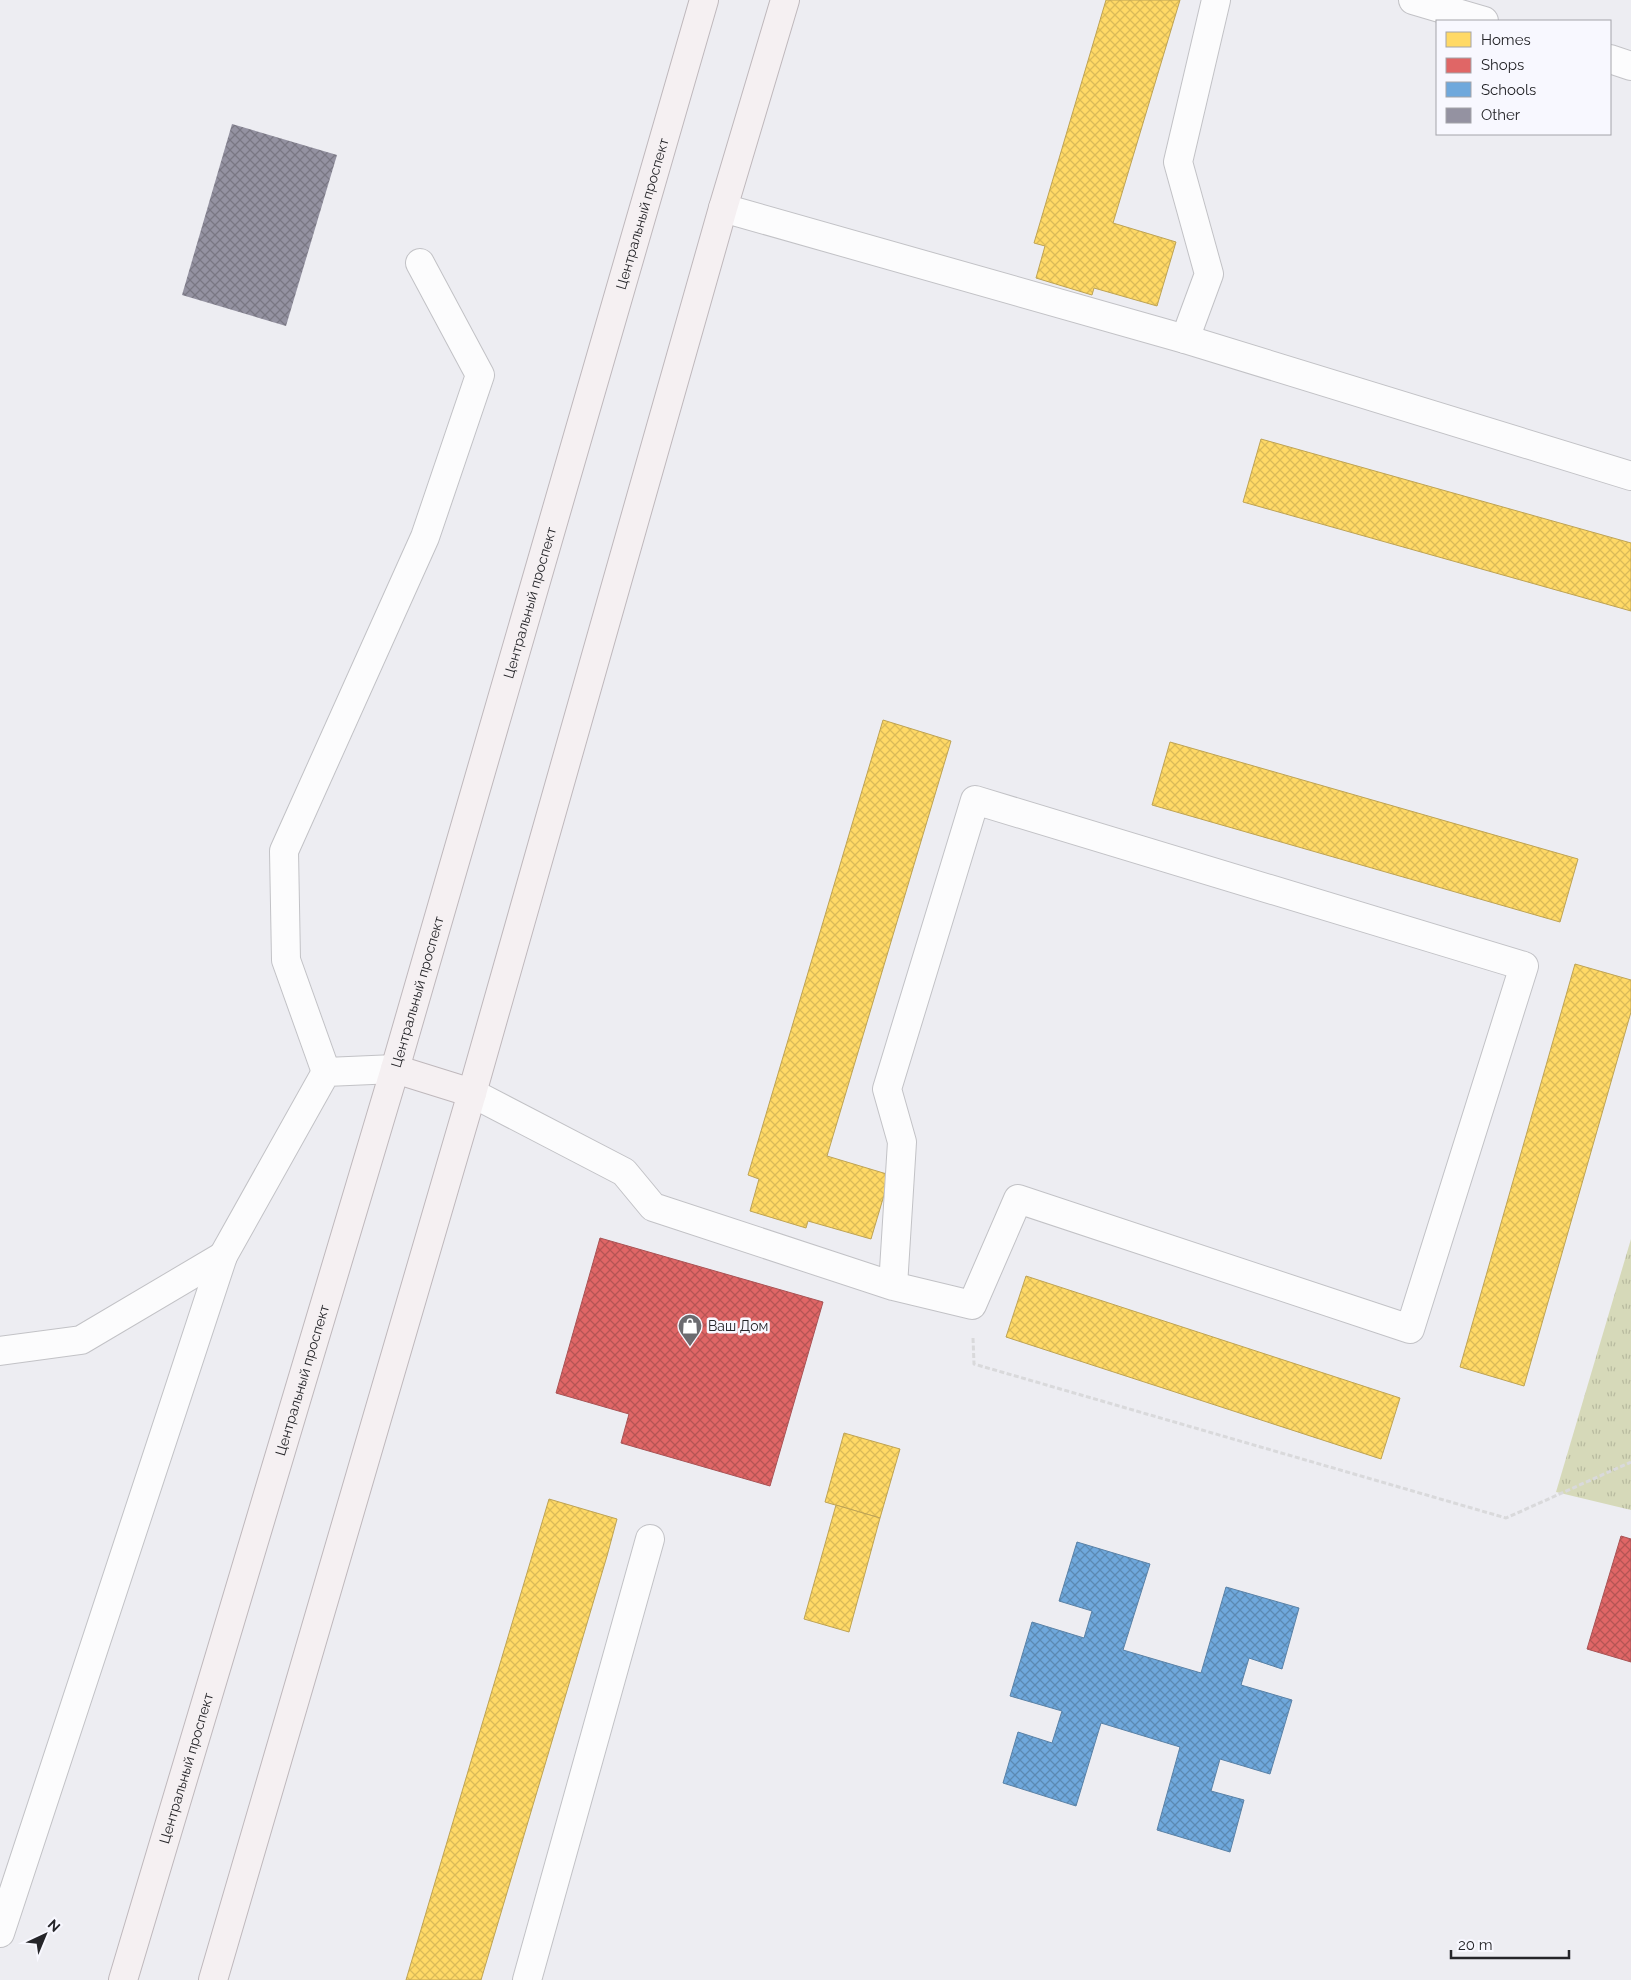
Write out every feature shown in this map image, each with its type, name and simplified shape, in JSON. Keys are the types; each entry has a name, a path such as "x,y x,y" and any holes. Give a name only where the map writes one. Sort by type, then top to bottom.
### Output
{"main road":[{"name":"Центральный проспект","path":"124,1980 395,1069 704,0"},
{"path":"212,1980 472,1093 723,208 785,0"},
{"path":"395,1069 472,1093"}],"lane":[{"path":"1185,339 1209,274 1178,162 1216,0"},
{"path":"1413,0 1481,20"},
{"path":"1611,59 1631,66"},
{"path":"723,208 1185,339 1631,476"},
{"path":"0,1933 223,1256 326,1072 286,960 284,851 425,537 480,375 420,263"},
{"path":"472,1093 624,1172 653,1207 893,1286 972,1305 1018,1199 1410,1329 1524,966 975,800 887,1089 902,1142 893,1286"},
{"path":"326,1072 395,1069"},
{"path":"0,1351 81,1340 223,1256"},
{"path":"857,1286 893,1286"},
{"path":"527,1980 650,1539"}],"path":[{"path":"972,1305 974,1364 1506,1518 1631,1462"}],"green space":[{"path":"1631,1239 1631,1510 1556,1492"}],"building: Homes":[{"path":"1106,0 1180,0 1113,223 1176,242 1157,306 1094,288 1092,295 1036,278 1045,246 1034,243"},
{"path":"1261,439 1631,543 1631,611 1243,502"},
{"path":"883,720 951,741 827,1156 890,1175 871,1239 808,1221 806,1228 750,1211 759,1179 748,1175"},
{"path":"1170,742 1578,859 1560,922 1152,805"},
{"path":"1575,964 1631,980 1631,1012 1524,1386 1460,1367"},
{"path":"1026,1276 1400,1398 1381,1459 1006,1337"},
{"path":"844,1433 900,1449 880,1518 825,1502"},
{"path":"549,1499 617,1519 481,1980 406,1980"},
{"path":"836,1505 880,1518 849,1632 804,1619"}],"building: Shops":[{"name":"Ваш Дом","path":"600,1238 823,1302 770,1486 621,1443 629,1414 556,1393"},
{"path":"1621,1536 1631,1539 1631,1662 1587,1649"}],"building: Schools":[{"path":"1077,1542 1150,1564 1123,1650 1201,1673 1226,1587 1299,1608 1282,1669 1249,1658 1241,1685 1292,1700 1270,1774 1220,1759 1211,1791 1244,1800 1230,1852 1157,1830 1180,1747 1101,1723 1076,1806 1003,1783 1018,1732 1052,1743 1062,1711 1010,1696 1032,1622 1084,1638 1092,1611 1059,1601"}],"building: Other":[{"path":"232,124 337,155 286,326 182,295"}],"place":[{"name":"Ваш Дом","path":"690,1347"}]}
